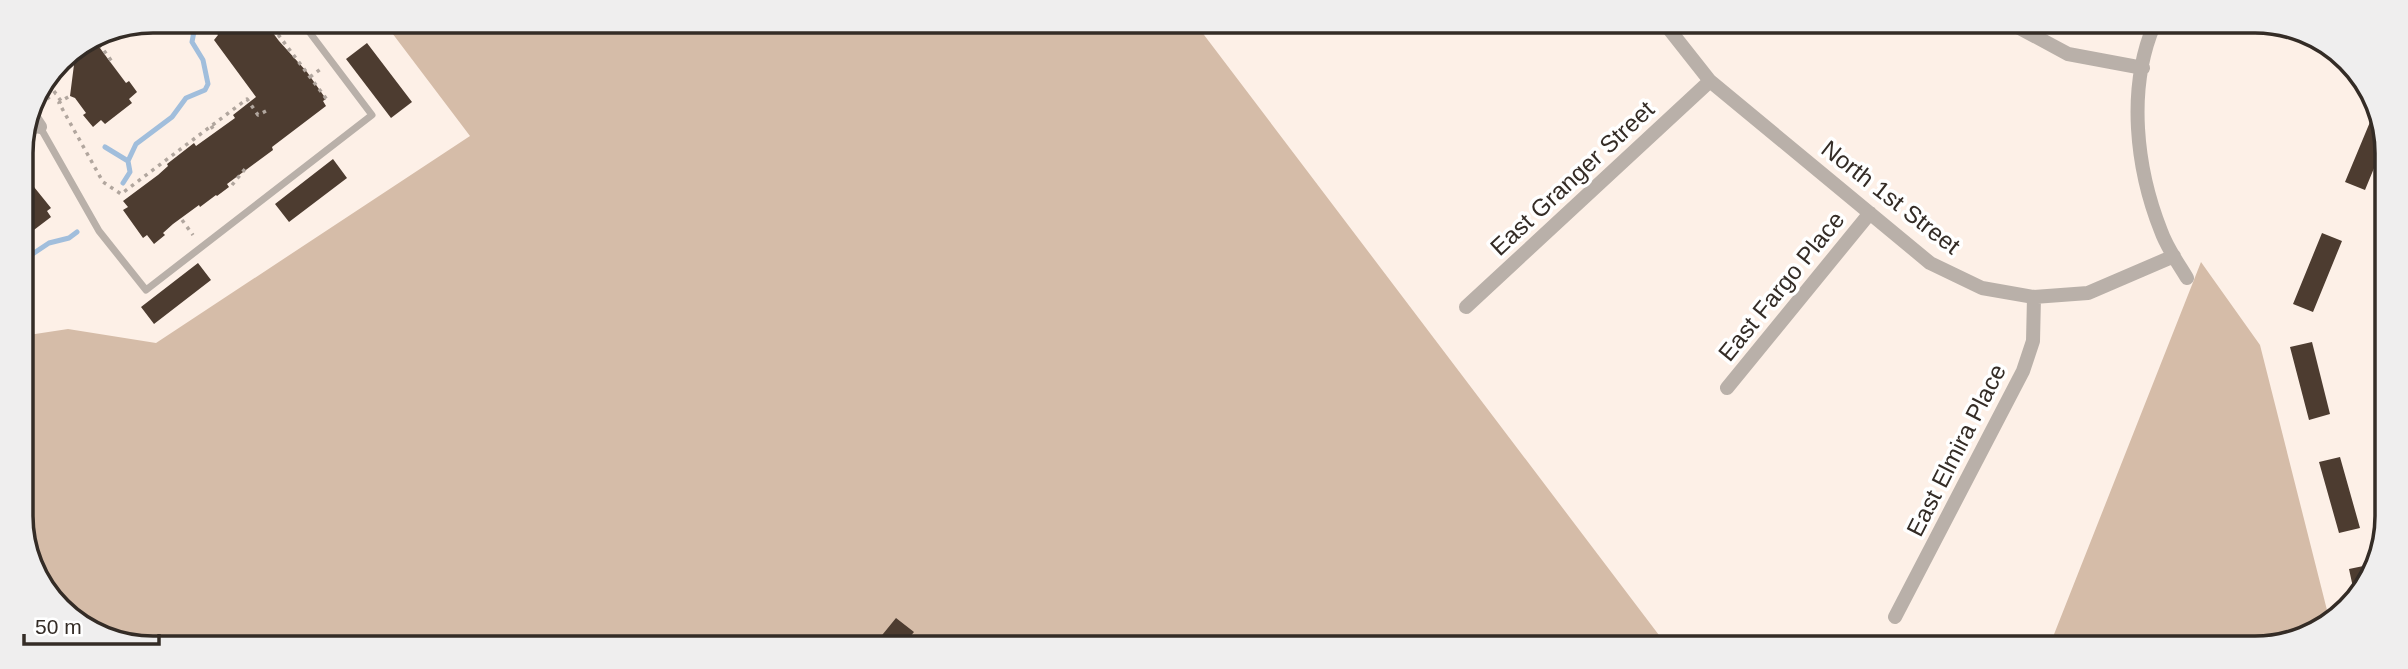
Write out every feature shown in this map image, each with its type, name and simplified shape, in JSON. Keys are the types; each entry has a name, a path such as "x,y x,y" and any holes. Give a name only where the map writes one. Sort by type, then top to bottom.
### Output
{"street":[{"name":"North 1st Street","path":"1672,33 1710,81 1930,263 1982,288 2034,297 2088,292 2174,256"},
{"path":"2029,33 2068,54 2143,68"},
{"path":"2151,33 2138,95 2140,150 2147,192 2162,234 2187,278"},
{"name":"East Granger Street","path":"1466,307 1710,81"},
{"name":"East Fargo Place","path":"1727,388 1870,213"},
{"name":"East Elmira Place","path":"1895,617 2024,371 2033,341 2034,297"}],"lane":[{"path":"37,123 99,231 146,290 372,115 310,33"}],"path":[{"path":"277,33 328,101"},
{"path":"101,46 113,63"},
{"path":"310,77 323,68"},
{"path":"52,89 103,183 121,194 247,99 258,115 266,111"},
{"path":"46,99 55,93"},
{"path":"61,101 70,96"},
{"path":"211,126 216,133"},
{"path":"232,185 246,169"},
{"path":"147,174 153,181"},
{"path":"182,220 193,235"}],"shaded area":[{"path":"392,33 1203,33 1659,635 154,636 115,629 87,615 58,589 49,576 36,539 33,515 33,334 68,329 156,343 470,136"},
{"path":"2201,262 2260,345 2327,611 2300,627 2262,635 2054,635"}],"building":[{"path":"217,33 273,33 307,72 326,99 323,101 326,106 227,184 229,187 173,224 154,244 147,235 143,238 123,210 128,207 123,201 194,143 196,146 235,118 233,115 256,97 214,40"},
{"path":"367,43 412,102 391,118 346,59"},
{"path":"103,45 100,48 126,83 129,81 137,92 129,99 132,103 105,124 101,120 93,127 83,115 86,113 75,98 70,96 74,63"},
{"path":"2370,122 2375,166 2365,190 2345,182"},
{"path":"333,159 347,178 289,222 275,204"},
{"path":"34,187 51,208 47,211 51,217 34,230"},
{"path":"2322,233 2342,241 2313,312 2293,304"},
{"path":"198,263 211,280 154,324 141,307"},
{"path":"2312,342 2330,414 2309,420 2290,347"},
{"path":"2340,457 2360,528 2339,533 2319,462"},
{"path":"2363,566 2352,585 2349,569"},
{"path":"896,618 914,632 911,636 882,636"}],"waterway":[{"path":"123,183 130,172 128,161 136,144 172,117 186,98 205,90 208,84 203,60 192,42 194,33"},
{"path":"105,147 128,161"},
{"path":"34,253 49,243 69,238 77,232"}]}
